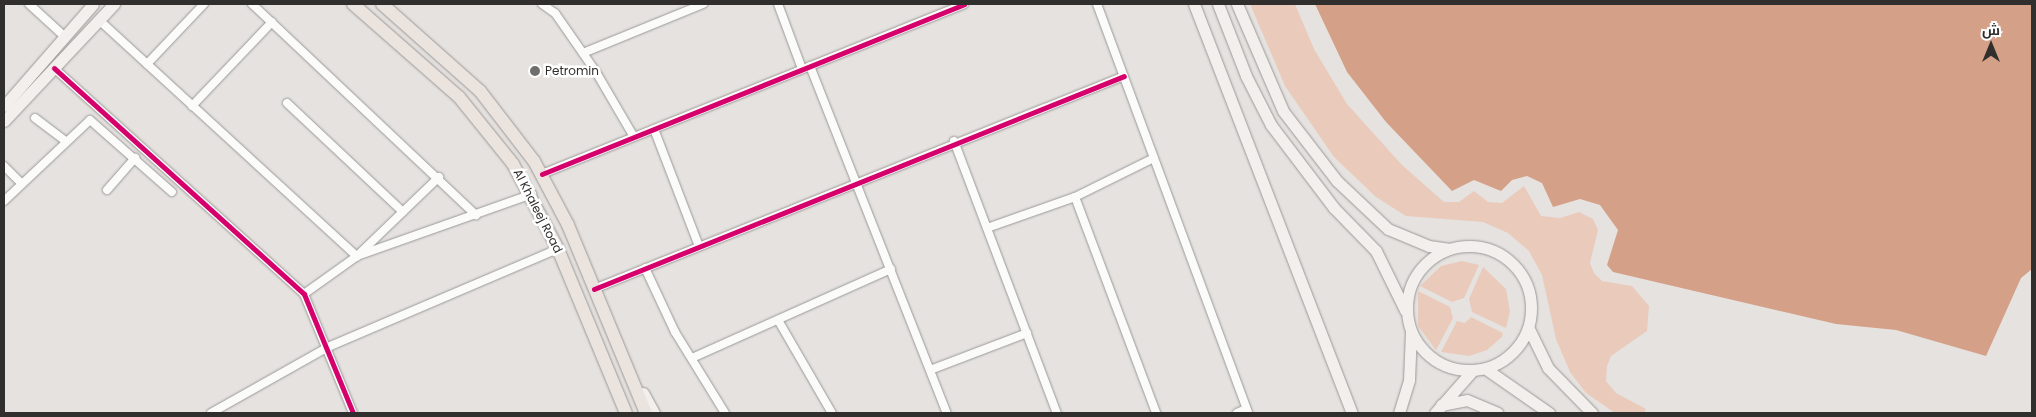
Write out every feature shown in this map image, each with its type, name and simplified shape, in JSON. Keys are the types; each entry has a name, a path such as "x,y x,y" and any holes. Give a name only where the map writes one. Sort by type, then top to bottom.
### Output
{"main road":[{"path":"4,106 93,4"},
{"path":"4,121 114,4"},
{"name":"Al Khaleej Road","path":"353,4 459,97 500,144 532,194 558,248 626,413"},
{"name":"Al Khaleej Road","path":"382,4 480,91 542,174 626,361 646,413"},
{"path":"1194,4 1352,413"},
{"path":"1218,4 1246,76 1271,125 1334,208 1376,251 1407,314 1411,332 1409,380 1399,413"},
{"path":"1237,4 1283,111 1337,181 1388,229 1429,246 1452,249 1484,247 1519,269 1533,308 1529,329 1519,348 1486,369 1472,371 1434,360 1411,332"},
{"path":"1407,314 1414,279 1425,264 1452,249"},
{"path":"1529,329 1548,368 1592,413"},
{"path":"626,361 654,413"},
{"path":"1486,369 1549,413"},
{"path":"1438,409 1472,371"},
{"path":"1438,409 1467,400 1497,413"}],"street":[{"path":"28,4 65,37"},
{"path":"146,64 204,4"},
{"path":"252,4 439,177 476,215"},
{"path":"542,4 555,13 583,53 634,137"},
{"path":"583,53 702,4"},
{"path":"778,4 802,69"},
{"path":"542,174 964,4"},
{"path":"1097,4 1247,411 1237,413"},
{"path":"99,20 357,256"},
{"path":"192,106 272,22"},
{"path":"810,66 947,413"},
{"path":"54,68 304,294 328,347 353,413"},
{"path":"594,289 954,141 1124,76"},
{"path":"287,103 403,212"},
{"path":"36,118 65,142"},
{"path":"4,201 90,120 172,192"},
{"path":"654,129 699,246"},
{"path":"954,141 1057,413"},
{"path":"107,190 134,158"},
{"path":"987,228 1075,197 1154,158"},
{"path":"4,166 22,184"},
{"path":"304,294 357,256 439,177"},
{"path":"357,256 532,194"},
{"path":"1075,197 1156,413"},
{"path":"211,413 328,347 558,248"},
{"path":"645,268 692,358 725,413"},
{"path":"692,358 891,269"},
{"path":"778,320 832,413"},
{"path":"930,370 1027,333"}],"shaded area":[{"path":"1250,4 1295,4 1314,49 1347,104 1402,165 1444,202 1459,202 1474,191 1488,202 1502,203 1524,186 1541,216 1560,218 1579,212 1593,219 1598,230 1590,263 1594,273 1602,281 1632,286 1649,306 1647,331 1611,356 1607,366 1606,381 1616,393 1646,409 1644,413 1615,413 1586,393 1570,372 1556,339 1542,275 1529,251 1508,233 1483,222 1406,216 1376,197 1334,157 1285,86"},
{"path":"1315,4 2032,4 2032,269 2021,278 1986,356 1896,330 1836,324 1613,272 1607,265 1618,230 1600,205 1580,199 1553,207 1542,183 1527,176 1512,180 1501,191 1474,180 1452,191 1386,122 1347,72"},
{"path":"1462,261 1479,265 1464,298 1452,302 1420,286 1441,266"},
{"path":"1483,267 1506,289 1510,311 1506,328 1472,312 1469,299"},
{"path":"1418,291 1450,307 1453,318 1436,350 1418,326"},
{"path":"1471,317 1503,333 1502,337 1487,350 1469,356 1441,352 1457,321 1465,323"}],"cycle path":[{"path":"542,174 964,4"},
{"path":"54,68 304,294 353,413"},
{"path":"594,289 1124,76"}],"place":[{"name":"Petromin","path":"535,71"}]}
